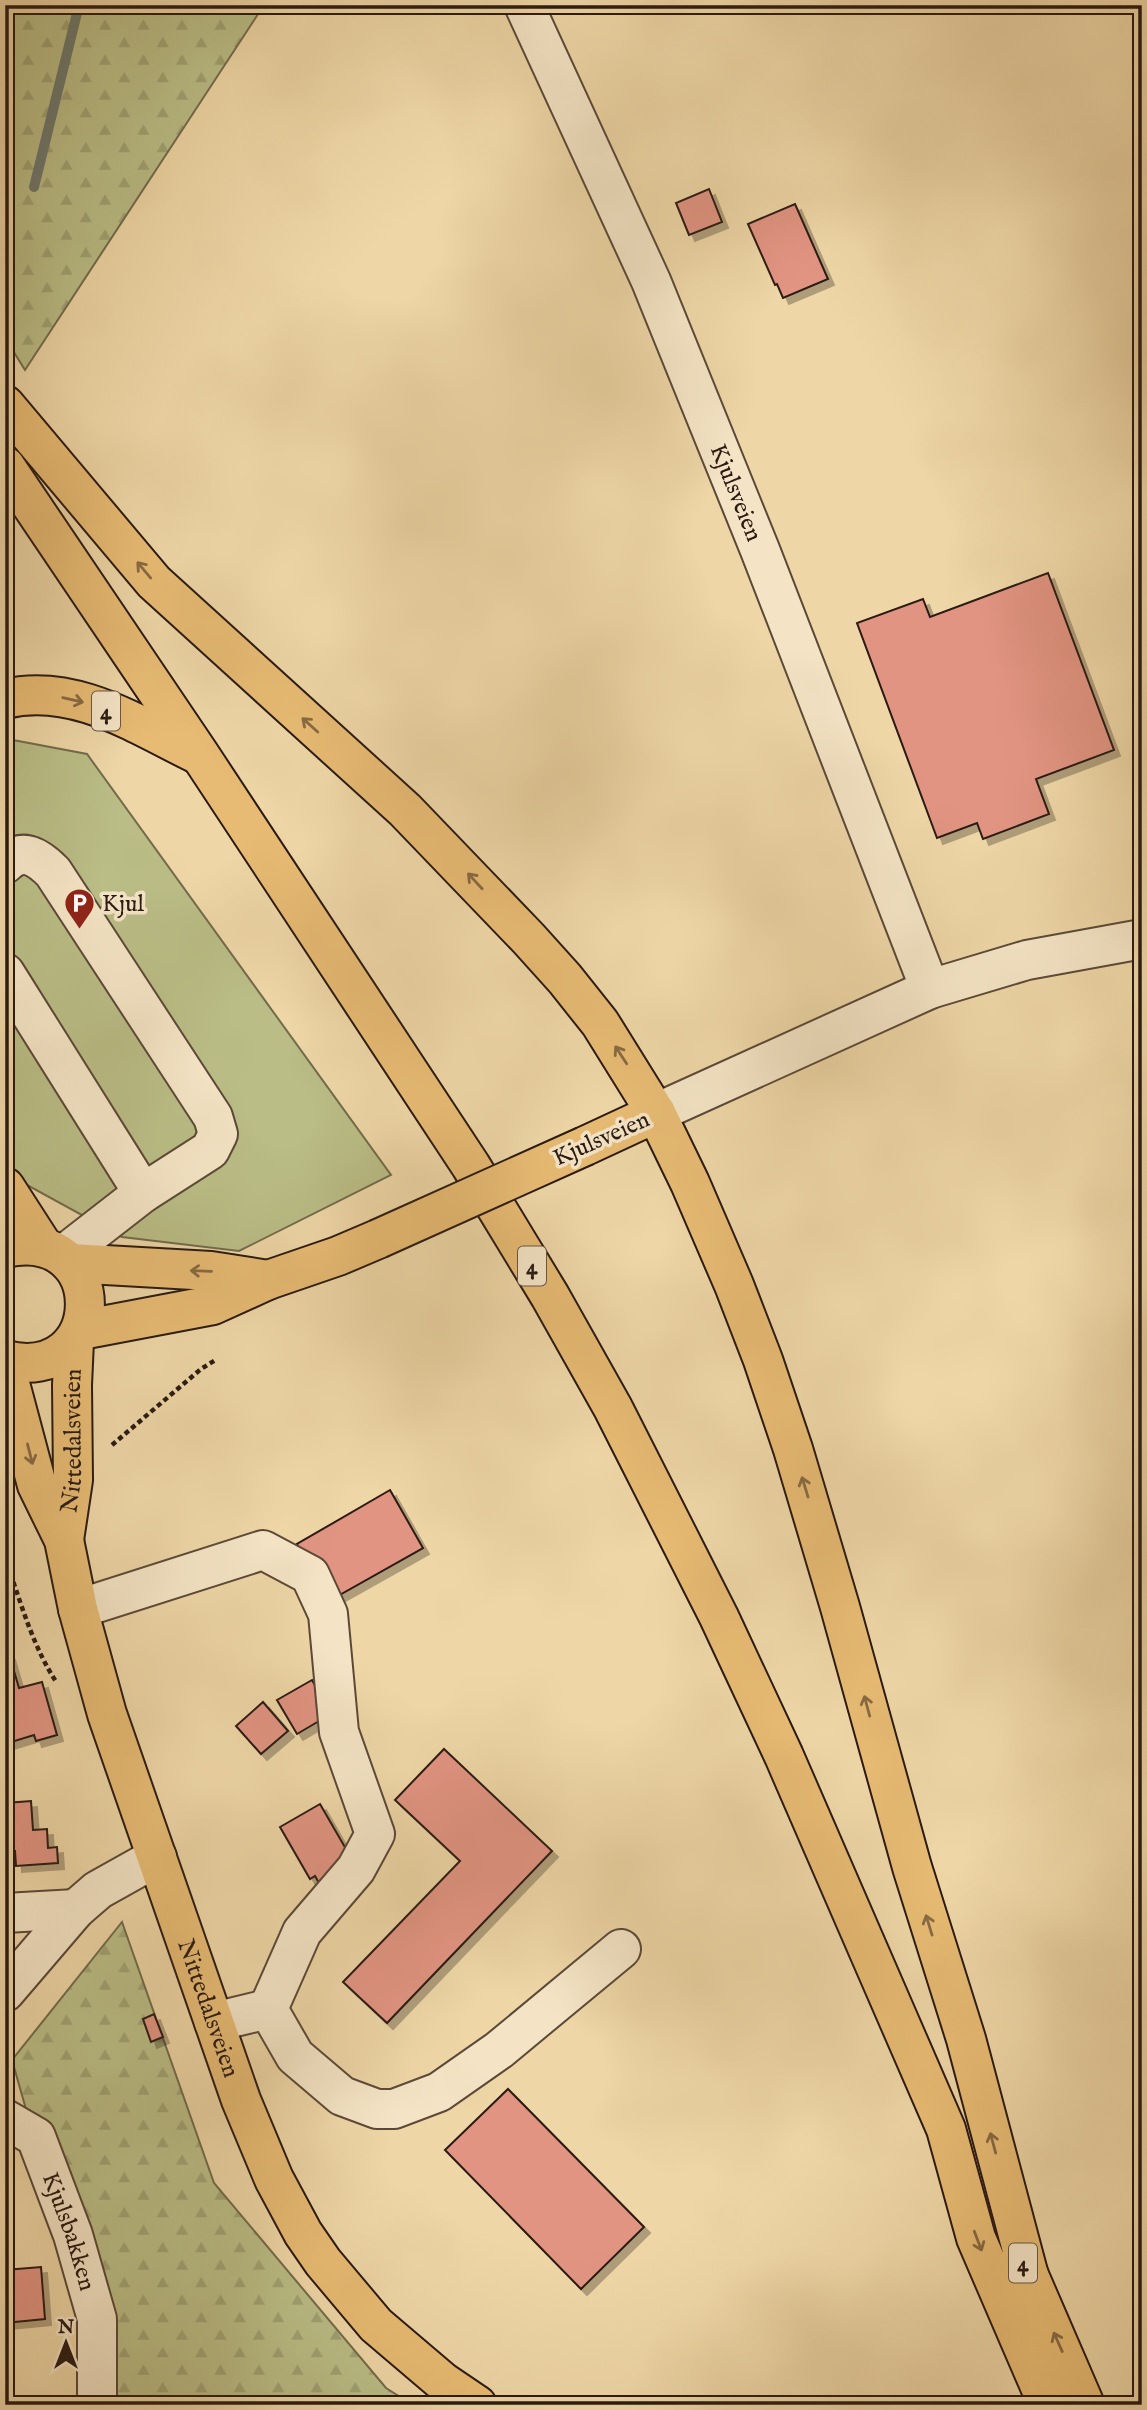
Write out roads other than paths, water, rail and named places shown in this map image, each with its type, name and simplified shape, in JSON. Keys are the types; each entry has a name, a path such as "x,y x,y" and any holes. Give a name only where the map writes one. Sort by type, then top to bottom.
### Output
{"main road":[{"name":"4","path":"5,405 154,582 405,810 529,939 600,1023 656,1114 690,1183 734,1284 793,1449 912,1867 966,2039 1030,2280"},
{"name":"4","path":"5,466 200,755 471,1166 550,1296 613,1408 719,1617 785,1756 946,2129 976,2238 1048,2405"},
{"name":"4","path":"5,699 43,694 74,699 99,707 200,755"},
{"name":"Kjulsveien","path":"77,1335 213,1305 268,1280 378,1239 656,1114"},
{"name":"Nittedalsveien","path":"5,1187 58,1255 79,1274 84,1287 86,1309 77,1335 72,1385 73,1480 64,1540"},
{"name":"Kjulsveien","path":"5,1248 23,1244 58,1255 211,1271 268,1280"},
{"path":"5,1362 34,1363 49,1359 63,1351 77,1335"},
{"name":"Nittedalsveien","path":"5,1362 37,1485 64,1540 78,1609 107,1714 241,2100 274,2179 303,2233 323,2262 376,2325 423,2366 477,2405"},
{"name":"4","path":"946,2129 1007,2225 1085,2405"}],"street":[{"name":"Kjulsveien","path":"524,5 651,281 760,550 930,989"},
{"path":"5,864 12,858 38,857 54,873 213,1117 218,1134 210,1150 143,1193 58,1255"},
{"name":"Kjulsveien","path":"656,1114 930,989 1027,960 1142,939"},
{"path":"5,973 143,1193"},
{"path":"78,1609 263,1550 310,1575 315,1584 328,1614 339,1732 375,1834 356,1869 302,1932 268,2009"},
{"path":"5,1992 75,1909 97,1890 157,1857"},
{"path":"5,1913 75,1909"},
{"path":"268,2009 295,2056 342,2096 377,2109 394,2109 439,2092 499,2050 621,1949"},
{"path":"214,2022 268,2009"},
{"name":"Kjulsbakken","path":"5,2119 36,2137 73,2235 97,2319 97,2405"}],"waterway":[{"path":"34,187 79,5"}],"place":[{"name":"Kjul","path":"79,930"}]}
